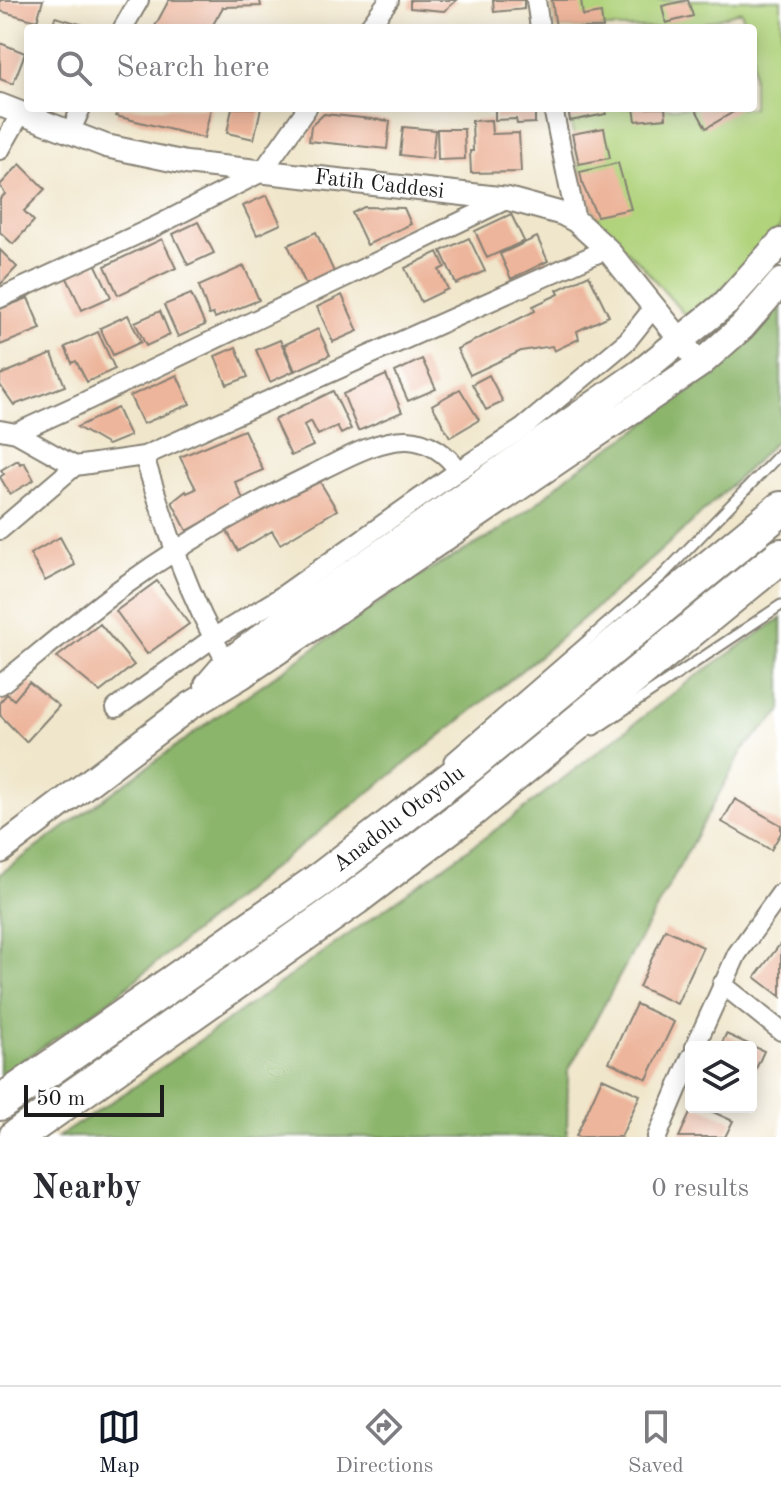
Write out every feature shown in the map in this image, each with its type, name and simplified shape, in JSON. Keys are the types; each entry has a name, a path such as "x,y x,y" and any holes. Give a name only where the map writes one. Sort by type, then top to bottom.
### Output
{"highway":[{"name":"Anadolu Otoyolu","path":"0,1103 324,877 468,766 781,509"},
{"name":"Anadolu Otoyolu","path":"16,1137 355,898 471,810 781,556"}],"main road":[{"path":"190,706 227,663 280,623 649,366 734,295 781,242"},
{"path":"0,850 190,706 242,675 700,364 742,327 781,282"}],"street":[{"path":"125,24 139,0"},
{"path":"371,24 389,0"},
{"path":"536,0 539,24"},
{"path":"0,150 10,109"},
{"name":"Fatih Caddesi","path":"10,109 106,146 186,163 508,199 543,206 576,221 607,249 700,364"},
{"path":"70,133 79,112"},
{"path":"0,298 156,226 262,172 304,112"},
{"path":"554,112 576,221"},
{"path":"8,432 508,199"},
{"path":"0,530 75,466 144,456 607,249"},
{"path":"649,366 659,329 654,307"},
{"path":"116,708 213,638 276,600 523,428 627,341 654,307"},
{"path":"8,432 75,466"},
{"path":"0,685 123,587 174,552 295,482 350,456 405,440 425,444 444,454 458,471"},
{"path":"144,456 174,552 227,663"},
{"path":"698,1041 737,954 781,893"},
{"path":"722,984 781,1031"},
{"path":"657,1137 685,1071"}],"lane":[{"path":"445,765 663,575 781,453"},
{"path":"585,736 781,605"},
{"path":"471,810 559,752"},
{"path":"324,877 412,795"}],"green space":[{"path":"552,0 781,0 781,226 695,317 683,313 638,261 603,229 583,186 569,112 757,112 757,24 745,24 741,11 702,24 555,24"},
{"path":"781,307 781,436 666,546 485,700 119,993 0,1076 0,874 416,577 493,535 535,505 569,475 641,427 753,338"},
{"path":"781,618 781,712 744,748 568,1071 567,1137 58,1137 137,1085 512,818 692,679"}],"building":[{"path":"0,0 43,0 37,21 0,11"},
{"path":"169,0 260,0 261,6 223,7 213,24 156,24"},
{"path":"410,0 457,0 444,11 410,8"},
{"path":"493,0 524,0 524,9 494,12"},
{"path":"552,0 581,0 583,16 601,13 602,24 555,24"},
{"path":"688,0 693,16 666,23 662,6"},
{"path":"55,17 80,24 53,24"},
{"path":"0,43 24,53 24,56 13,84 0,79"},
{"path":"117,112 210,112 204,138 116,116"},
{"path":"231,112 260,112 254,139 227,133"},
{"path":"495,112 535,112 535,123 517,124 516,119 495,120"},
{"path":"569,112 606,112 606,114 570,121"},
{"path":"635,112 665,112 666,118 636,121"},
{"path":"697,112 733,112 706,128"},
{"path":"324,114 390,121 387,149 309,141 311,126"},
{"path":"491,120 492,134 519,133 521,172 471,173 472,121"},
{"path":"403,127 435,130 432,159 400,155"},
{"path":"604,128 610,158 579,164 572,134"},
{"path":"437,129 464,129 465,159 438,160"},
{"path":"618,163 631,209 597,216 580,172"},
{"path":"20,164 45,189 24,211 34,221 13,244 0,232 0,199 5,194 0,185"},
{"path":"267,195 281,224 257,235 243,206"},
{"path":"364,207 404,208 411,224 367,245 352,213"},
{"path":"511,214 524,241 487,258 475,231"},
{"path":"198,222 214,253 188,265 173,234"},
{"path":"316,232 334,272 306,285 288,245"},
{"path":"537,237 548,261 511,279 500,254"},
{"path":"469,238 485,271 456,284 441,251"},
{"path":"162,239 176,268 118,295 105,266"},
{"path":"0,250 17,267 0,285"},
{"path":"438,252 445,267 439,270 448,289 421,302 405,268"},
{"path":"95,263 111,297 82,310 66,276"},
{"path":"244,266 259,300 215,318 213,314 209,315 199,286"},
{"path":"589,275 609,316 577,331 579,339 554,351 552,346 521,351 470,375 457,349 535,311 533,306 559,294 557,290"},
{"path":"191,294 205,325 178,337 164,305"},
{"path":"342,295 358,331 333,342 317,307"},
{"path":"28,298 41,329 0,345 0,309"},
{"path":"160,311 170,335 146,346 135,322"},
{"path":"128,315 141,342 113,355 100,328"},
{"path":"318,329 330,355 295,371 284,345"},
{"path":"98,332 115,369 87,382 76,361 72,363 65,347"},
{"path":"280,340 294,371 270,382 256,350"},
{"path":"236,347 248,377 227,385 215,356"},
{"path":"52,354 65,386 14,405 0,385 0,375"},
{"path":"422,359 436,389 408,401 395,372"},
{"path":"177,375 190,404 143,424 130,396"},
{"path":"386,375 402,412 358,431 343,394"},
{"path":"489,375 503,402 486,410 472,384"},
{"path":"460,389 479,420 450,437 432,405"},
{"path":"333,391 351,429 341,434 337,426 318,435 311,421 304,425 313,446 291,456 274,420"},
{"path":"117,408 130,436 108,445 77,427"},
{"path":"244,430 263,470 235,482 244,501 187,531 172,502 186,491 196,489 180,457"},
{"path":"18,460 20,464 24,462 34,480 10,494 0,477 4,474 1,470"},
{"path":"317,477 337,510 280,544 272,531 238,551 226,529"},
{"path":"60,537 75,565 45,581 30,554"},
{"path":"157,581 189,624 147,654 116,611"},
{"path":"100,624 134,665 100,692 57,657"},
{"path":"29,682 59,706 26,742 0,715 0,702 7,694 14,700"},
{"path":"735,799 781,825 781,833 771,850 722,822"},
{"path":"665,929 703,947 677,1004 639,987"},
{"path":"781,943 781,997 755,977"},
{"path":"636,1004 674,1022 647,1079 609,1062"},
{"path":"726,1034 742,1041 723,1041"},
{"path":"757,1048 764,1051 757,1067"},
{"path":"602,1078 640,1095 621,1137 576,1136"},
{"path":"690,1113 715,1113 733,1121 725,1137 679,1137"}]}
